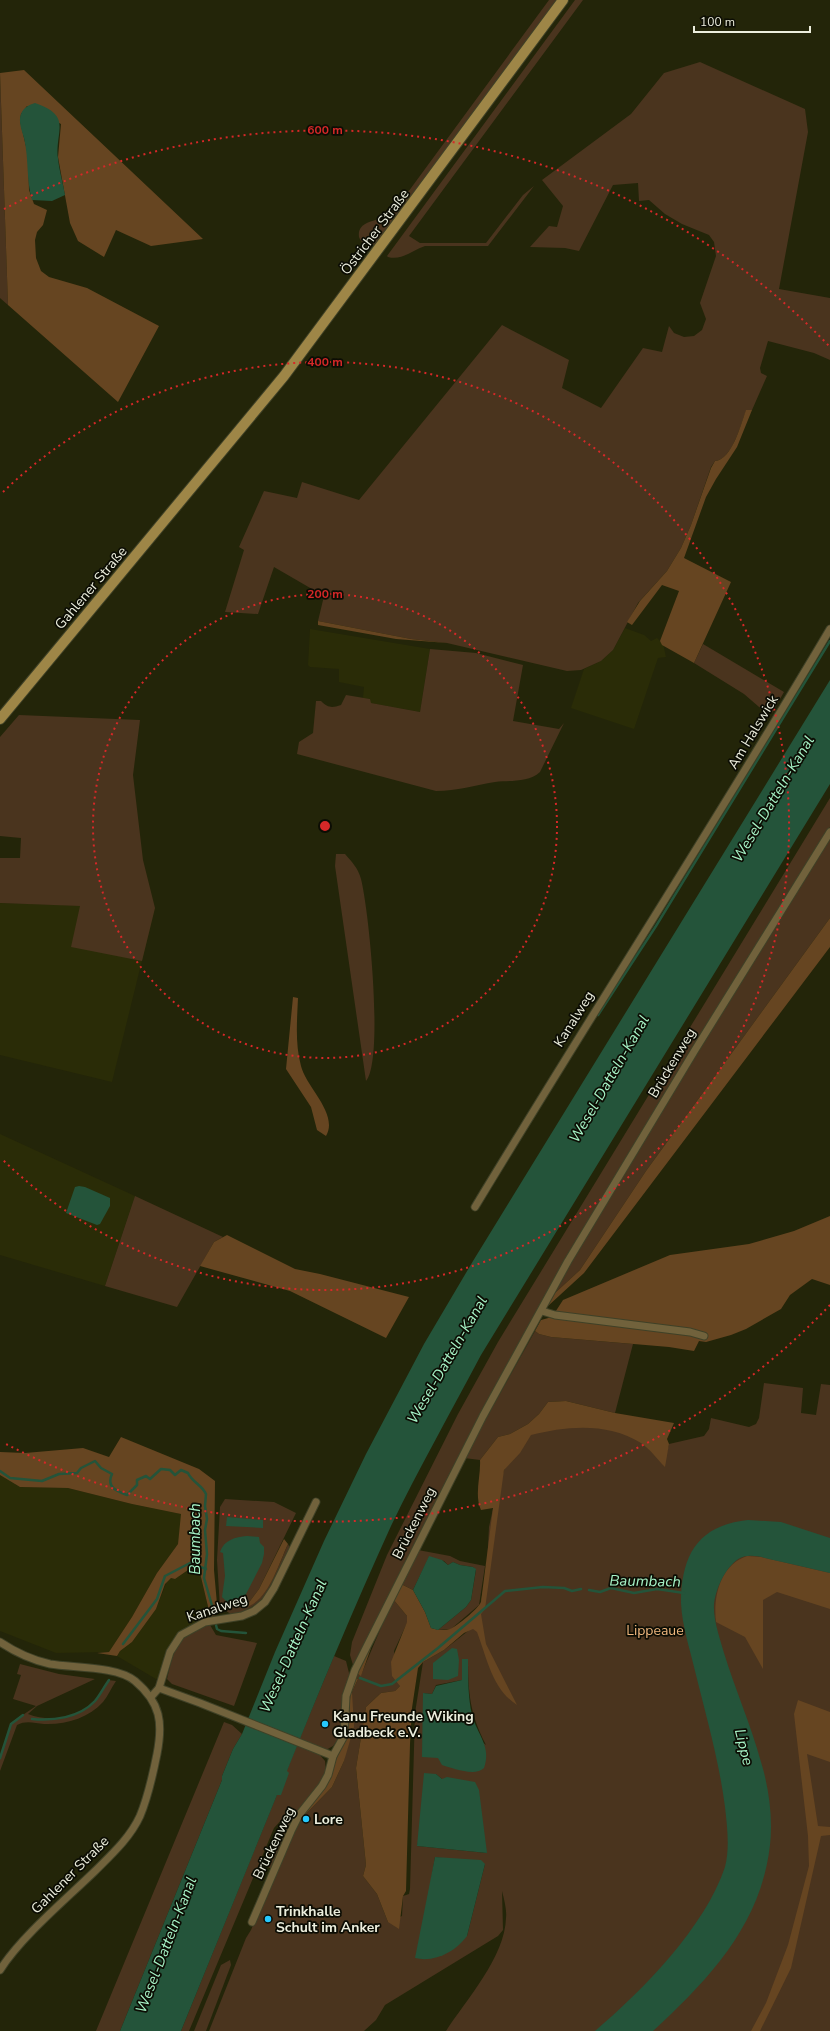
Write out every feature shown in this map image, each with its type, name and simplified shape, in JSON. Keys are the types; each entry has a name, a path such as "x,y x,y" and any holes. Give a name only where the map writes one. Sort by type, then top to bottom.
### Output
{"main road":[{"name":"Östricher Straße","path":"202,475 289,369 563,0"},
{"name":"Gahlener Straße","path":"0,719 202,475"}],"street":[{"name":"Am Halswick","path":"698,848 830,629"},
{"name":"Brückenweg","path":"252,1922 291,1831 299,1815 328,1775 333,1756 344,1736 346,1696 355,1670 483,1416 542,1311 568,1261 830,832"},
{"name":"Kanalweg","path":"475,1207 580,1034 698,848"},
{"path":"542,1311 555,1315 690,1332 704,1336"},
{"name":"Kanalweg","path":"151,1697 160,1688 170,1652 181,1635 205,1622 242,1616 254,1611 265,1602 274,1588 316,1502"},
{"name":"Gahlener Straße","path":"0,1642 19,1653 43,1662 118,1674 134,1680 151,1697 160,1718 160,1736 155,1764 140,1816 119,1848 34,1930 0,1970"},
{"path":"160,1688 333,1756"}],"shaded area":[{"path":"24,70 203,239 151,246 116,230 104,257 78,241 70,223 58,157 61,124 27,106 21,114 20,121 28,155 29,190 34,204 47,210 43,225 37,232 35,240 36,258 41,271 49,277 87,288 159,326 118,402 8,305 0,73"},
{"path":"746,410 752,410 737,447 706,497 684,558 731,582 694,663 662,645 660,641 679,591 662,585 632,625 627,622 640,601 667,571 681,548 691,525 711,468 715,461 726,455 731,448"},
{"path":"318,621 411,639 447,643 396,639 318,625"},
{"path":"625,628 644,635 651,641 657,638 663,643 666,657 658,658 634,729 571,708 584,669 601,661 613,650"},
{"path":"310,629 430,649 420,712 370,703 370,699 363,698 364,687 339,682 339,669 310,667 308,665"},
{"path":"0,903 155,908 112,1082 0,1055"},
{"path":"830,918 830,947 584,1273 548,1306 555,1293 580,1270 646,1171"},
{"path":"293,997 298,998 297,1041 299,1058 304,1074 325,1110 329,1128 326,1136 317,1130 311,1107 286,1069"},
{"path":"0,1134 135,1196 105,1286 0,1255"},
{"path":"830,1216 830,1285 812,1279 790,1295 781,1309 746,1329 731,1335 706,1342 699,1341 694,1351 669,1347 551,1337 539,1334 535,1331 541,1320 552,1317 563,1300 670,1255 749,1244 794,1231"},
{"path":"227,1235 295,1269 409,1297 386,1338 290,1291 200,1266 214,1242"},
{"path":"566,1401 615,1413 674,1423 667,1439 669,1444 665,1467 644,1445 628,1436 601,1429 572,1428 531,1435 520,1453 504,1470 485,1609 481,1614 486,1644 517,1705 496,1682 487,1662 477,1632 473,1629 464,1633 444,1650 423,1662 418,1668 412,1708 410,1744 406,1891 403,1896 399,1929 388,1922 377,1894 363,1876 366,1865 356,1768 366,1707 381,1693 395,1691 400,1686 392,1676 391,1662 407,1622 407,1616 393,1599 401,1584 413,1590 425,1612 431,1628 438,1630 450,1629 476,1609 481,1602 493,1508 481,1510 479,1504 478,1492 480,1460 498,1437 510,1434 528,1424 539,1414 548,1402"},
{"path":"121,1437 199,1469 215,1481 214,1570 217,1604 215,1618 211,1619 200,1573 188,1570 175,1579 171,1578 165,1584 156,1609 132,1642 120,1651 117,1656 97,1653 109,1652 132,1617 157,1573 178,1544 181,1514 132,1504 68,1488 20,1487 0,1475 0,1452 25,1453 83,1448 109,1457"},
{"path":"0,1475 20,1487 68,1488 132,1504 182,1514 178,1544 157,1573 132,1617 109,1652 56,1653 0,1631"},
{"path":"284,1539 288,1544 267,1590 253,1604 245,1608 259,1589"},
{"path":"747,1556 761,1557 830,1573 830,1609 777,1592 763,1600 763,1669 745,1637 716,1622 716,1602 720,1583 730,1567 738,1560"},
{"path":"188,1570 200,1573 211,1619 189,1626 180,1632 169,1647 159,1678 156,1679 117,1656 120,1651 132,1642 156,1609 167,1581 171,1578 175,1579"},
{"path":"371,1648 361,1676 358,1674 356,1678 358,1679 352,1692 354,1727 344,1761 332,1787 298,1822 332,1771 338,1754 347,1738 351,1687 368,1649"},
{"path":"798,1700 830,1712 830,1762 807,1754 818,1826 830,1827 830,1835 821,1836 791,1968 760,2031 751,2031 766,2003 788,1945 809,1866 808,1836 794,1714"}],"green space":[{"path":"549,0 557,0 376,244 364,244 359,237 360,228 366,223 386,215 400,203"},
{"path":"575,0 583,0 409,236 420,243 486,243 523,195 534,186 488,246 425,246 398,258 388,257 387,256"},
{"path":"700,62 805,109 808,132 779,289 830,298 830,360 814,353 768,341 760,368 761,373 767,376 752,410 746,411 735,440 726,455 715,461 711,467 691,525 681,548 667,571 638,603 613,650 601,661 581,670 567,671 447,643 411,639 318,621 324,596 274,567 258,614 225,612 244,550 239,547 264,491 297,498 302,482 359,500 502,325 569,360 562,388 601,408 643,348 662,352 669,326 674,333 684,337 694,336 702,330 706,319 700,303 716,256 714,242 709,235 682,224 665,214 649,200 639,201 638,183 613,185 579,251 565,248 530,247 549,226 557,227 563,206 542,180 631,114 664,73"},
{"path":"0,74 8,305 0,298"},
{"path":"703,644 784,692 772,713 765,712 744,694 694,663"},
{"path":"430,649 476,653 523,665 513,721 559,729 564,723 540,772 530,778 436,791 297,754 299,742 313,733 316,701 321,701 330,707 335,707 341,705 346,695 370,699 371,703 420,712"},
{"path":"19,715 140,720 133,775 143,860 155,908 142,961 71,947 80,906 0,903 0,858 20,858 21,838 0,836 0,737"},
{"path":"830,798 830,827 568,1256 353,1665 350,1655 352,1642 387,1555 458,1414 498,1342"},
{"path":"830,839 830,918 646,1171 580,1270 555,1293 575,1256 668,1100"},
{"path":"336,854 345,854 358,872 361,879 368,921 373,984 374,1045 371,1068 366,1081 335,866"},
{"path":"135,1196 223,1237 214,1242 177,1307 105,1286"},
{"path":"535,1331 539,1334 551,1337 633,1344 615,1413 566,1401 548,1402 539,1414 528,1424 510,1434 498,1437 480,1460 464,1458"},
{"name":"Lippeaue","path":"764,1383 803,1388 801,1413 816,1415 821,1384 830,1385 830,2031 446,2031 483,1978 499,1948 504,1933 506,1915 502,1891 503,1930 498,1936 385,2005 376,2020 364,2031 209,2031 246,1938 251,1930 273,1876 298,1822 332,1787 344,1761 352,1692 358,1679 356,1678 358,1674 361,1675 393,1599 407,1616 407,1623 394,1651 400,1686 395,1691 381,1693 366,1707 356,1768 366,1865 363,1876 377,1894 388,1922 402,1916 403,1896 409,1894 410,1889 415,1713 423,1662 444,1650 468,1631 479,1613 487,1566 489,1527 494,1504 504,1470 522,1440 544,1425 612,1425 667,1452 669,1444 704,1436 709,1429 711,1418 749,1427 756,1424 759,1418","holes":["468,1659 469,1693 473,1713 486,1745 423,1693 432,1694 436,1685 462,1680 462,1660","436,1774 442,1779 487,1853 417,1846","435,1857 485,1864 467,1936 429,1893"]},
{"path":"225,1499 274,1502 296,1513 259,1589 245,1608 253,1603 267,1589 288,1544 290,1548 269,1590 255,1605 232,1615 220,1608 217,1560 220,1507"},
{"path":"418,1550 450,1556 460,1561 485,1566 479,1605 451,1629 438,1630 466,1607 471,1600 476,1570 473,1567 460,1565 453,1562 448,1565 444,1561 429,1557 413,1590 401,1584"},
{"path":"210,1625 216,1635 257,1643 234,1706 172,1684 167,1679 172,1659 179,1644 190,1632"},
{"path":"334,1656 346,1661 350,1677 341,1735 333,1746 326,1750 299,1740"},
{"path":"20,1664 59,1674 95,1679 37,1706 28,1714 44,1718 60,1718 83,1710 100,1694 108,1680 116,1681 103,1702 97,1708 84,1716 68,1722 44,1724 27,1722 17,1725 0,1771 0,1756 11,1723 36,1706 13,1699 21,1675 17,1674"},
{"path":"224,1722 232,1725 242,1734 233,1749 222,1776 222,1780 120,2031 96,2031"},
{"path":"297,1745 319,1754 325,1761 326,1772 324,1779 299,1813 284,1817 274,1828 189,2031 181,2031"},
{"path":"289,1819 293,1820 272,1869 262,1864 279,1829"},
{"path":"230,1960 231,1965 206,2031 194,2031 221,1965"}],"water":[{"path":"35,103 54,113 60,125 58,158 65,195 52,201 32,200 30,192 26,146 20,120 21,114 25,108"},
{"name":"Wesel-Datteln-Kanal","path":"830,680 830,784 481,1355 413,1483 391,1526 338,1648 287,1771 289,1773 281,1795 277,1795 181,2031 120,2031 222,1780 222,1776 233,1749 242,1734 275,1652 324,1541 366,1454 424,1344 473,1261"},
{"path":"75,1187 85,1187 110,1198 110,1206 100,1224 97,1225 66,1213"},
{"path":"227,1517 263,1520 263,1528 226,1526"},
{"name":"Lippe","path":"748,1520 781,1522 830,1538 830,1573 759,1557 745,1556 736,1560 725,1573 719,1586 714,1604 716,1623 728,1667 757,1748 768,1793 771,1814 771,1835 765,1874 756,1900 744,1925 729,1948 694,1991 653,2031 595,2031 633,1997 688,1934 716,1890 725,1867 727,1860 728,1837 726,1814 712,1738 685,1629 681,1603 682,1586 689,1557 696,1545 705,1536 717,1528 731,1523"},
{"path":"247,1536 259,1537 260,1543 264,1547 262,1563 244,1598 240,1602 228,1603 222,1597 225,1576 223,1553 220,1552 224,1545 230,1540"},
{"path":"429,1556 442,1560 448,1565 453,1562 476,1569 471,1600 466,1607 438,1630 431,1628 425,1612 413,1590"},
{"path":"452,1648 457,1649 459,1660 458,1676 448,1680 433,1679 433,1663"},
{"path":"462,1659 468,1659 468,1687 472,1715 483,1741 486,1754 484,1768 475,1772 457,1770 442,1765 438,1758 422,1757 423,1693 432,1694 436,1686 462,1680"},
{"path":"424,1773 436,1774 442,1779 447,1777 475,1782 479,1790 487,1853 417,1846"},
{"path":"435,1857 481,1860 485,1864 467,1936 451,1951 437,1957 430,1959 415,1958"}],"waterway":[{"path":"598,1015 656,926 830,641"},
{"name":"Baumbach","path":"0,1471 10,1478 42,1481 59,1474 77,1473 81,1468 95,1461 101,1468 112,1474 110,1482 113,1488 127,1495 137,1485 137,1480 146,1476 150,1479 161,1469 170,1470 175,1475 181,1470 188,1473 206,1494 205,1506 207,1519 205,1530 207,1554 204,1578 213,1609"},
{"path":"123,1644 157,1599 165,1576 190,1563 206,1569"},
{"name":"Baumbach","path":"360,1678 381,1686 392,1684 438,1648 505,1591 543,1587 564,1588 572,1591 581,1589"},
{"name":"Baumbach","path":"589,1590 600,1592 611,1588 634,1593 657,1589 684,1593"},
{"name":"Baumbach","path":"216,1625 217,1629 221,1631 246,1633"},
{"path":"32,1719 57,1719 74,1715 89,1707 99,1696 109,1680"},
{"path":"0,1758 11,1724 23,1715"}],"place":[{"name":"Kanu Freunde Wiking Gladbeck e.V.","path":"325,1724"},
{"name":"Lore","path":"306,1819"},
{"name":"Trinkhalle Schult im Anker","path":"268,1919"}]}
